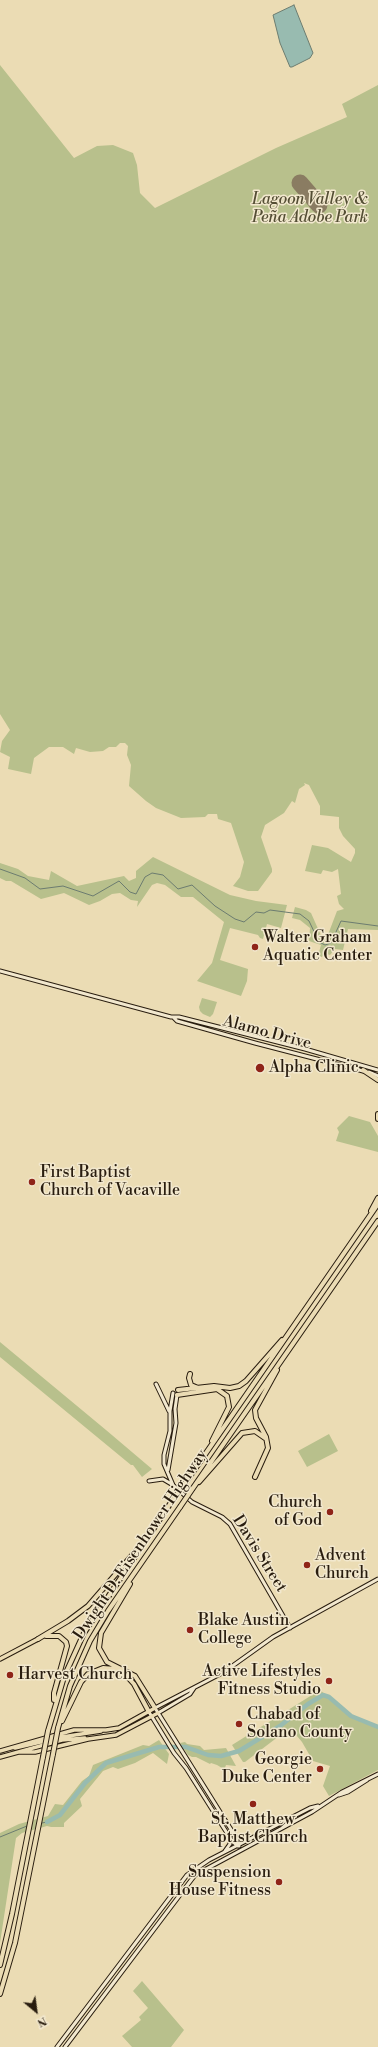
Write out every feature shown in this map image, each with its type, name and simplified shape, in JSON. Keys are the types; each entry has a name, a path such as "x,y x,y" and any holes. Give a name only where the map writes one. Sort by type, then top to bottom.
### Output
{"highway":[{"path":"363,1070 378,1080"},
{"path":"378,1114 378,1119"},
{"path":"368,1219 378,1198"},
{"name":"Dwight D. Eisenhower Highway","path":"0,1965 54,1705 70,1661 84,1633 141,1546 378,1204"},
{"name":"Dwight D. Eisenhower Highway","path":"0,1994 16,1943 58,1728 70,1686 86,1650 108,1611 378,1221"},
{"path":"176,1393 214,1386 230,1388 242,1384 288,1334"},
{"path":"255,1477 266,1456 268,1448 267,1441 254,1413 274,1377 279,1364"},
{"path":"190,1374 189,1378 191,1385 198,1388"},
{"path":"176,1393 217,1389 227,1396 229,1407 209,1448"},
{"path":"193,1488 206,1476 242,1433 255,1431 267,1441"},
{"path":"38,1639 83,1610 141,1546"},
{"path":"138,1567 101,1633 98,1644 100,1652 107,1662 135,1676 155,1708"},
{"path":"38,1639 47,1635 56,1634 66,1642 66,1651 54,1693 54,1705"},
{"path":"58,1728 81,1682 93,1671 103,1668 113,1668 126,1674 135,1686 149,1712"}],"main road":[{"name":"Alamo Drive","path":"0,970 174,1018 177,1021 219,1033 363,1070 378,1076"},
{"name":"Alamo Drive","path":"174,1018 179,1017 305,1049 378,1070"},
{"path":"156,1384 170,1411"},
{"name":"Davis Street","path":"176,1393 170,1411 170,1432 164,1455 164,1464 168,1470 173,1485 192,1502 222,1517 230,1524 290,1628"},
{"name":"Davis Street","path":"168,1470 176,1423 176,1393"},
{"path":"149,1481 163,1479 173,1485"},
{"path":"0,1751 125,1725 224,1672 273,1637 378,1579"},
{"path":"0,1659 38,1639"},
{"path":"0,1757 62,1740 88,1739 111,1736 124,1732 190,1694 194,1688"},
{"path":"155,1708 183,1755 237,1839 238,1846"},
{"path":"149,1712 174,1753 186,1768 230,1837 241,1851"},
{"path":"65,2047 189,1882 200,1872 282,1829 339,1795 363,1784 378,1774"},
{"path":"57,2047 186,1876 203,1864 223,1853 310,1808 320,1806"},
{"path":"300,1818 310,1811 310,1808"},
{"path":"282,1829 293,1818"},
{"path":"223,1853 228,1847 230,1837"}],"green space":[{"name":"Lagoon Valley & Peña Adobe Park","path":"0,65 74,158 97,146 113,145 133,153 137,165 140,193 155,208 276,148 347,117 342,104 378,85 378,930 348,929 343,950 335,949 330,955 324,953 322,957 318,956 321,945 309,941 310,928 300,920 292,918 295,907 311,913 323,940 329,932 337,911 344,909 339,904 337,896 341,894 338,869 332,872 323,870 321,874 305,871 312,845 328,848 351,862 355,849 343,836 339,828 339,817 320,815 320,806 309,785 304,783 305,785 299,789 295,803 292,801 284,813 265,825 261,837 272,872 258,891 248,891 233,886 240,877 244,862 231,823 218,819 217,814 208,814 205,817 181,818 156,808 146,801 129,786 131,765 127,755 128,746 125,743 120,743 116,747 109,747 103,751 90,752 76,748 74,754 63,747 49,747 34,758 31,774 8,769 10,757 0,752 2,741 10,730 0,714"},
{"path":"153,857 230,895 256,901 287,905 281,928 267,924 263,939 258,935 230,928 220,960 248,969 247,981 241,996 197,981 212,963 224,922 193,897 181,897 165,885 157,883 152,885 137,907 138,901 131,900 120,893 112,894 89,905 64,893 41,899 11,881 6,881 0,878 0,863 18,869 28,876 49,880 51,871 77,886 124,876 129,881 136,878 136,871"},
{"path":"202,998 217,1002 213,1014 210,1017 200,1011 199,1007"},
{"path":"349,1116 370,1122 378,1136 378,1152 336,1141 339,1132 337,1128"},
{"path":"0,1342 152,1469 142,1477 133,1465 131,1465 0,1357"},
{"path":"329,1434 338,1451 307,1467 298,1451"},
{"path":"320,1690 347,1713 358,1719 378,1726 378,1770 329,1796 323,1786 330,1766 313,1761 302,1742 292,1730 287,1730 245,1762 243,1762 232,1745"},
{"path":"159,1740 169,1754 167,1764 153,1753 135,1763 118,1769 113,1767 103,1771 80,1799 82,1806 64,1823 64,1827 47,1826 22,1833 16,1838 0,1943 0,1833 19,1824 48,1816 55,1804 63,1805 82,1781 89,1776 93,1765 143,1745 149,1746"},
{"path":"185,1742 187,1744 200,1746 204,1750 226,1748 236,1766 226,1765 225,1768 222,1768 196,1757 192,1757 188,1755 180,1743"},
{"path":"142,1981 184,2030 171,2047 132,2047 122,2036 141,2020 139,2017 148,2008 133,1991"}],"water":[{"path":"294,5 313,53 310,58 290,67 280,43 273,15"}],"waterway":[{"path":"0,869 25,878 40,889 63,886 93,896 119,881 130,892 136,894 145,877 152,873 163,875 178,889 192,885 215,906 235,919 244,922 256,912 264,913 270,910 300,914 309,921 319,942 325,945 331,943 341,921 378,926"},
{"path":"47,1822 60,1815 85,1783 106,1763 159,1747 186,1747 208,1755 221,1756 239,1751 280,1726 308,1704 323,1695 329,1697 351,1716 378,1727"},
{"path":"42,1823 47,1822"},
{"path":"0,1837 27,1826"}],"runway":[{"path":"300,183 319,205"}],"place":[{"name":"Walter Graham Aquatic Center","path":"255,947"},
{"name":"Alpha Clinic","path":"260,1068"},
{"name":"First Baptist Church of Vacaville","path":"32,1182"},
{"name":"Church of God","path":"330,1512"},
{"name":"Advent Church","path":"307,1565"},
{"name":"Blake Austin College","path":"190,1630"},
{"name":"Harvest Church","path":"10,1675"},
{"name":"Active Lifestyles Fitness Studio","path":"329,1681"},
{"name":"Chabad of Solano County","path":"239,1724"},
{"name":"Georgie Duke Center","path":"320,1769"},
{"name":"St. Matthew Baptist Church","path":"253,1804"},
{"name":"Suspension House Fitness","path":"279,1882"}]}
